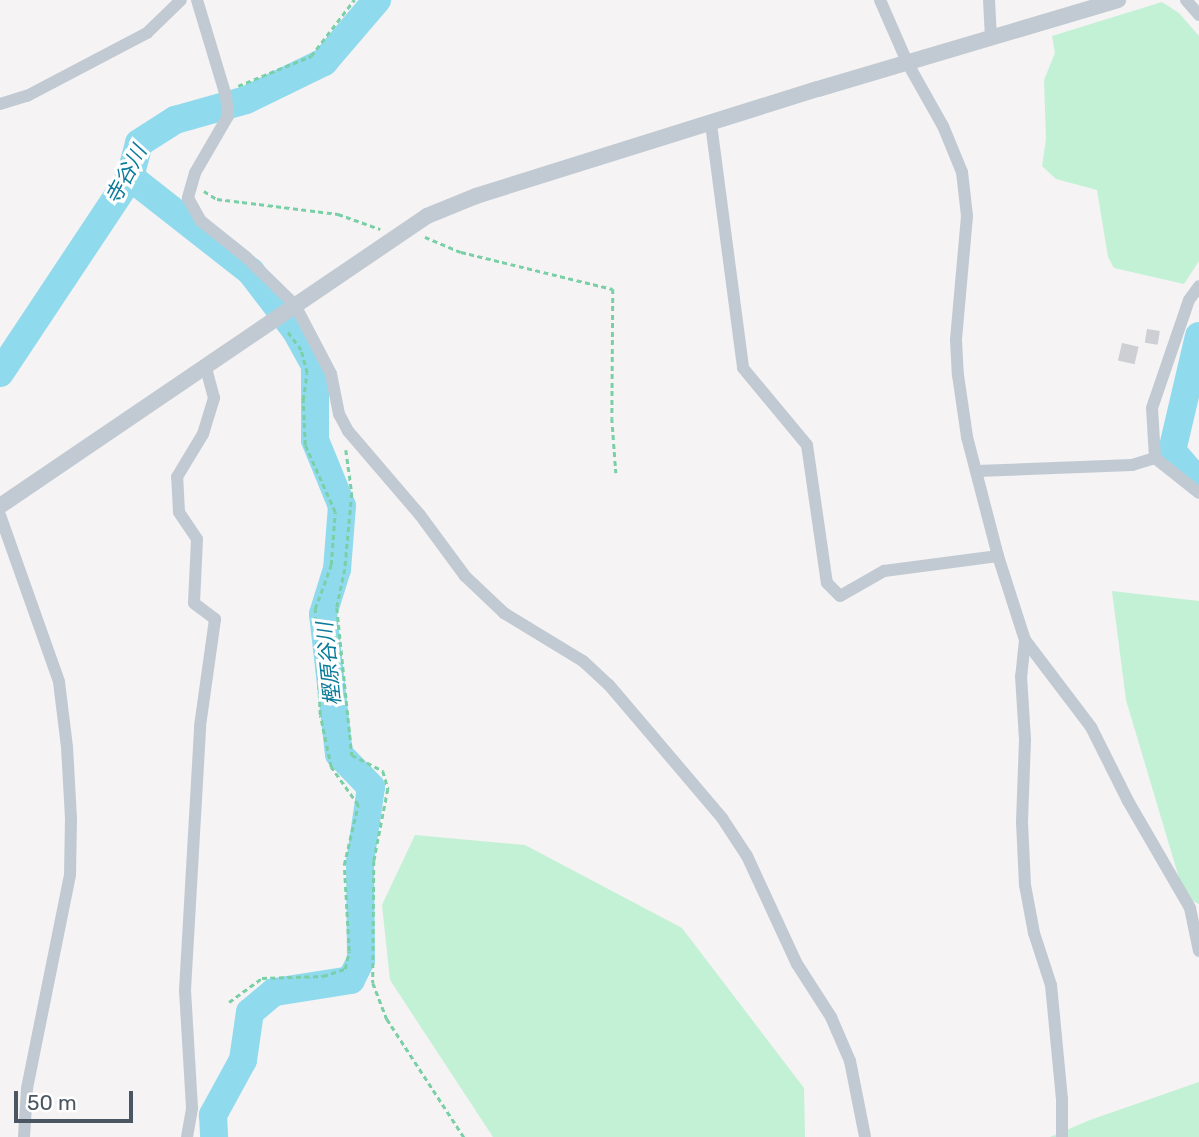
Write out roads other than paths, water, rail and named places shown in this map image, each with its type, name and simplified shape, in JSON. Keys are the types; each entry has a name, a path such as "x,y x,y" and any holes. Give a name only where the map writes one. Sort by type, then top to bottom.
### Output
{"street":[{"path":"0,104 27,96 147,33 181,0"},
{"path":"197,0 226,93 228,116 195,173 188,198 201,221 246,257 295,305 331,374 341,419 464,576 505,613 583,661 609,685 722,818 747,856 797,964 831,1017 850,1061 865,1137"},
{"path":"880,0 908,64 943,126 962,173 967,216 956,340 967,437 998,556 1025,640 1091,727 1128,801 1190,908 1199,951"},
{"path":"989,0 991,36"},
{"path":"0,506 427,216 476,196 908,64 991,36 1118,0"},
{"path":"1186,0 1199,15"},
{"path":"711,124 743,368 807,445 827,583 840,596 884,571 998,556"},
{"path":"1199,286 1189,300 1152,408 1155,458 1199,493"},
{"path":"187,1137 192,1108 186,962 200,726 215,619 194,603 197,539 179,512 177,477 203,434 214,398 205,365"},
{"path":"977,471 1132,465 1155,458"},
{"path":"0,515 59,682 67,747 71,818 70,875 27,1089 24,1137"},
{"path":"1025,640 1021,676 1025,740 1022,822 1025,885 1034,933 1051,985 1062,1099 1062,1137"}],"waterway":[{"name":"寺谷川","path":"0,373 130,177 139,143 175,120 246,100 324,62 377,0"},
{"name":"樫原谷川","path":"130,177 251,272 296,331 315,365 315,440 342,506 337,569 323,614 339,754 371,787 360,862 361,960 351,980 274,992 250,1012 243,1060 213,1115 214,1137"},
{"path":"1199,336 1172,451 1199,482"}]}
